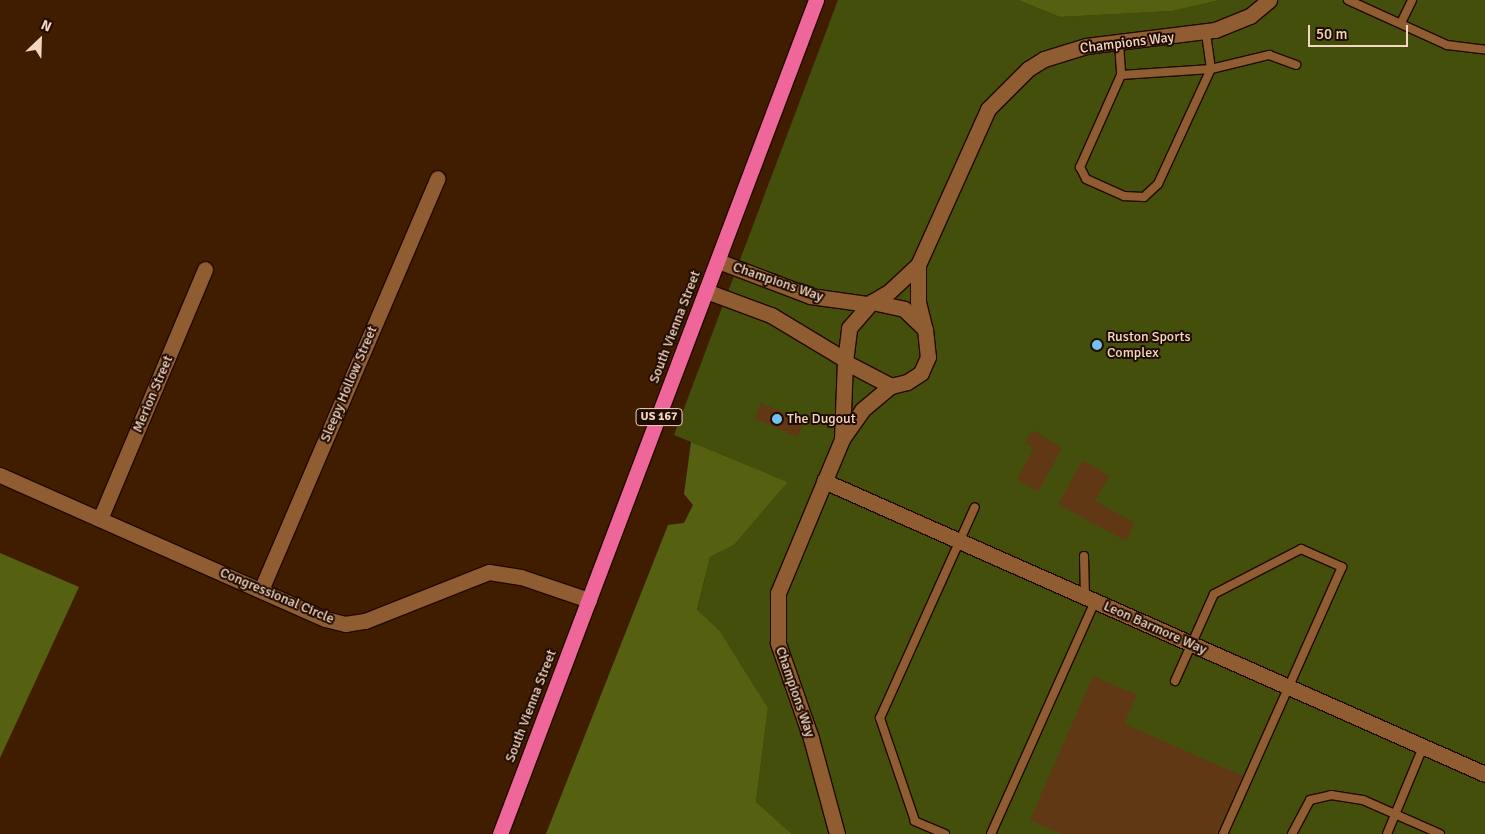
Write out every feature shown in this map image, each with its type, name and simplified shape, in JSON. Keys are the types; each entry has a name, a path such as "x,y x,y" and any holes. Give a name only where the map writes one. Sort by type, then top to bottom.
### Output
{"highway":[{"name":"South Vienna Street","path":"500,834 816,0"}],"street":[{"name":"Champions Way","path":"837,834 811,738 782,662 776,620 784,575 842,439 862,410 891,386 914,378 925,366 929,346 918,302 918,265 978,127 1000,94 1044,59 1086,46 1206,32 1250,16 1269,0"},
{"name":"Sleepy Hollow Street","path":"261,590 438,178"},
{"name":"Champions Way","path":"718,261 810,296 904,309 925,330"},
{"name":"Champions Way","path":"842,439 844,361 849,328 870,303 890,291 918,265"},
{"name":"Merion Street","path":"100,519 205,269"},
{"path":"706,291 771,315 844,361 891,386"},
{"name":"Congressional Circle","path":"0,475 261,590 345,624 365,621 489,572 521,577 589,600"},
{"name":"Leon Barmore Way","path":"824,481 1485,774"}],"lane":[{"path":"1348,0 1463,50 1485,50"},
{"path":"1402,23 1412,0"},
{"path":"1119,43 1121,75 1080,167 1086,179 1124,196 1144,197 1158,184 1211,70 1206,32"},
{"path":"1121,75 1211,70 1269,55 1296,65"},
{"path":"945,834 915,821 880,718 974,507"},
{"path":"1175,681 1214,594 1301,549 1342,567 1223,834"},
{"path":"991,834 1090,599 1084,556"},
{"path":"1386,834 1423,747"},
{"path":"1292,834 1305,806 1319,796 1347,796 1440,834"}],"green space":[{"name":"Ruston Sports Complex","path":"838,0 1018,0 1060,17 1173,11 1220,0 1485,0 1485,834 792,834 756,802 768,708 720,631 697,611 710,557 734,545 788,482 674,435"},
{"path":"1018,0 1220,0 1173,11 1060,17"},
{"path":"691,442 788,482 734,545 710,557 697,610 720,631 768,708 756,802 792,834 546,834 668,525 684,523 693,505 684,494"},
{"path":"0,553 79,587 0,758"}],"building":[{"name":"The Dugout","path":"761,403 804,421 798,437 754,419"},
{"path":"1033,430 1062,448 1038,492 1017,479 1034,448 1025,443"},
{"path":"1083,460 1109,476 1095,501 1135,523 1126,541 1058,504"},
{"path":"1093,676 1137,695 1124,724 1243,776 1217,834 1062,834 1030,820"}],"place":[{"name":"Ruston Sports Complex","path":"1097,345"},
{"name":"The Dugout","path":"777,419"}]}
